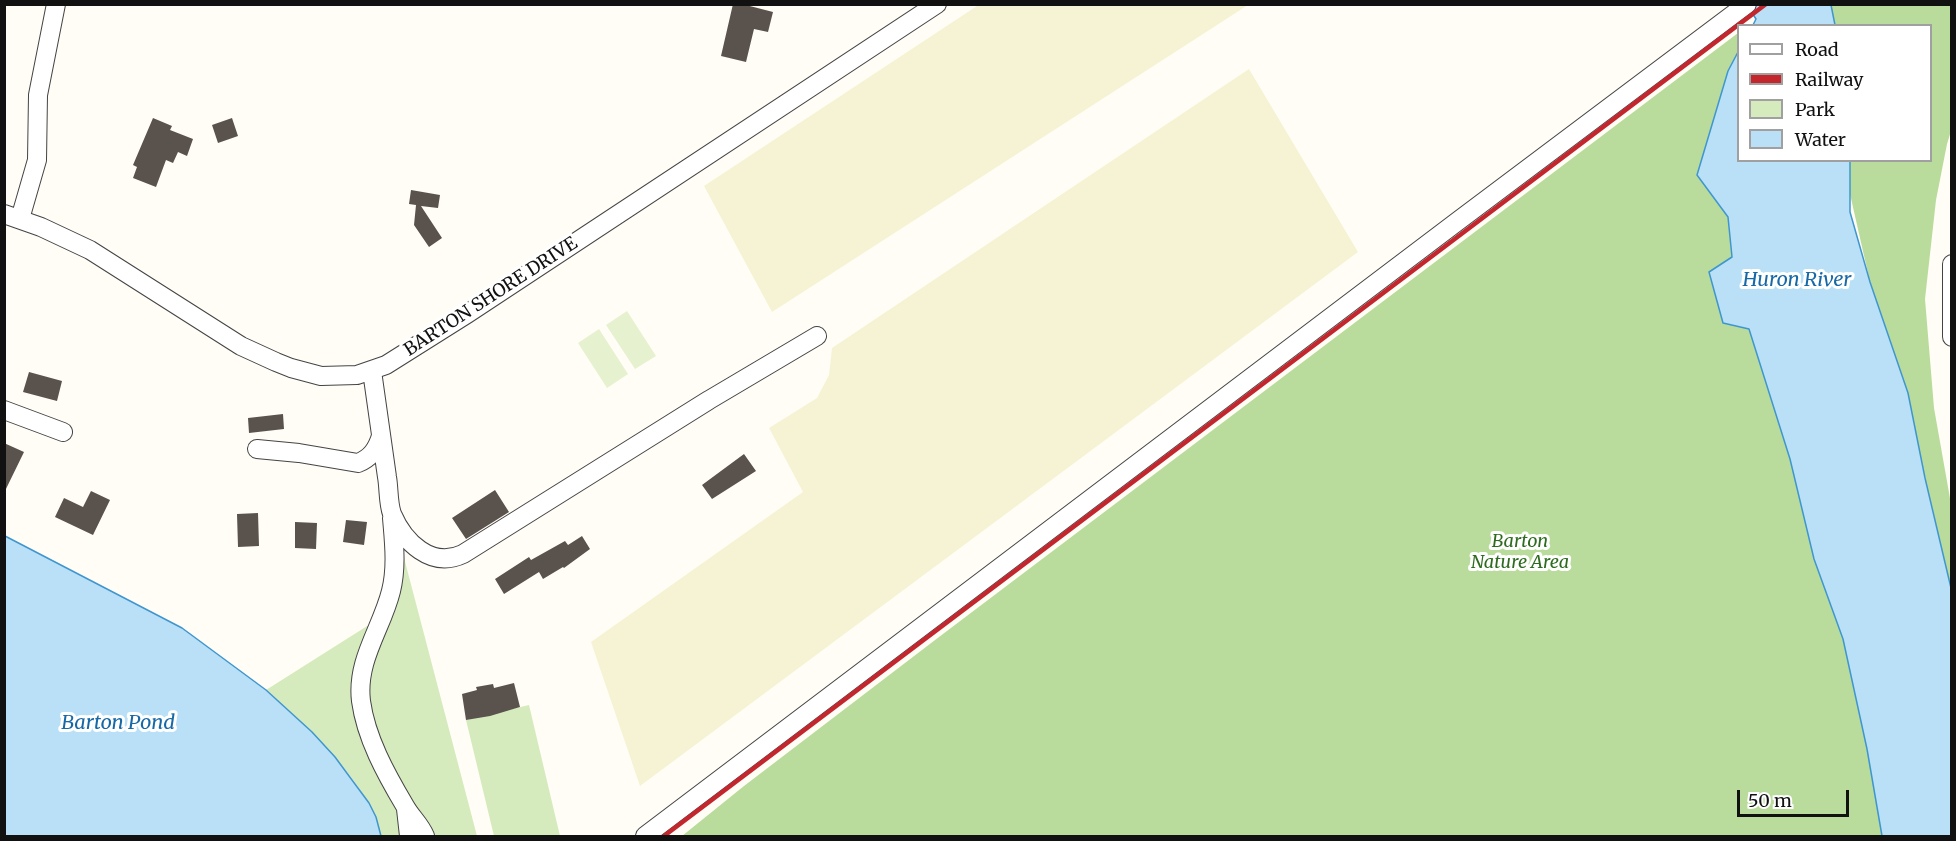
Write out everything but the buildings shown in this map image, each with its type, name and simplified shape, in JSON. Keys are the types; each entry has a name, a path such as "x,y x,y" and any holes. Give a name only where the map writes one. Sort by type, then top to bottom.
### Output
{"street":[{"name":"BARTON SHORE DRIVE","path":"56,4 39,95 38,160 12,217 64,237 90,250 241,346 291,368 321,376 344,376 372,371 386,365 937,4"},
{"path":"645,837 1458,221 1746,6"},
{"path":"1952,264 1952,337"},
{"path":"392,512 404,535 420,551 439,558 460,555 709,400 817,336"},
{"path":"372,371 392,512 394,576 387,604 364,661 361,700 371,739 406,809 420,825 425,837"},
{"path":"4,410 63,432"},
{"path":"257,449 299,453 358,463 367,460 381,436"},
{"path":"358,463 389,490"},
{"path":"406,809 409,837"}],"shaded area":[{"path":"980,4 1248,5 772,312 704,186"},
{"path":"1249,69 1358,252 640,786 591,642 803,492 769,428 817,398 829,375 832,348"}],"green space":[{"path":"1831,5 1951,5 1951,131 1936,200 1925,299 1934,408 1951,504 1951,587 1908,393 1870,282 1850,194 1850,162 1932,162 1932,24 1835,24"},
{"name":"Barton Nature Area","path":"1737,34 1737,54 1728,71 1697,175 1728,217 1732,257 1749,329 1790,459 1814,559 1843,639 1867,749 1882,836 682,836 939,637"},
{"path":"627,311 656,356 635,369 606,325"},
{"path":"599,329 628,374 607,388 578,343"},
{"path":"392,512 477,836 381,836 364,796 350,776 317,738 266,690 383,616"},
{"path":"529,705 560,836 494,836 466,720"}],"water":[{"path":"1747,5 1831,5 1835,24 1754,24 1756,19"},
{"name":"Huron River","path":"1737,54 1737,162 1850,162 1850,212 1870,282 1908,393 1951,588 1951,836 1882,836 1867,749 1843,639 1814,559 1790,459 1749,329 1723,323 1709,272 1732,257 1728,217 1697,175 1728,71"},
{"name":"Barton Pond","path":"5,536 182,628 266,690 312,732 335,757 369,803 381,836 5,836"}],"railway":[{"path":"1740,24 1766,4"},
{"path":"664,836 1737,26"}]}
